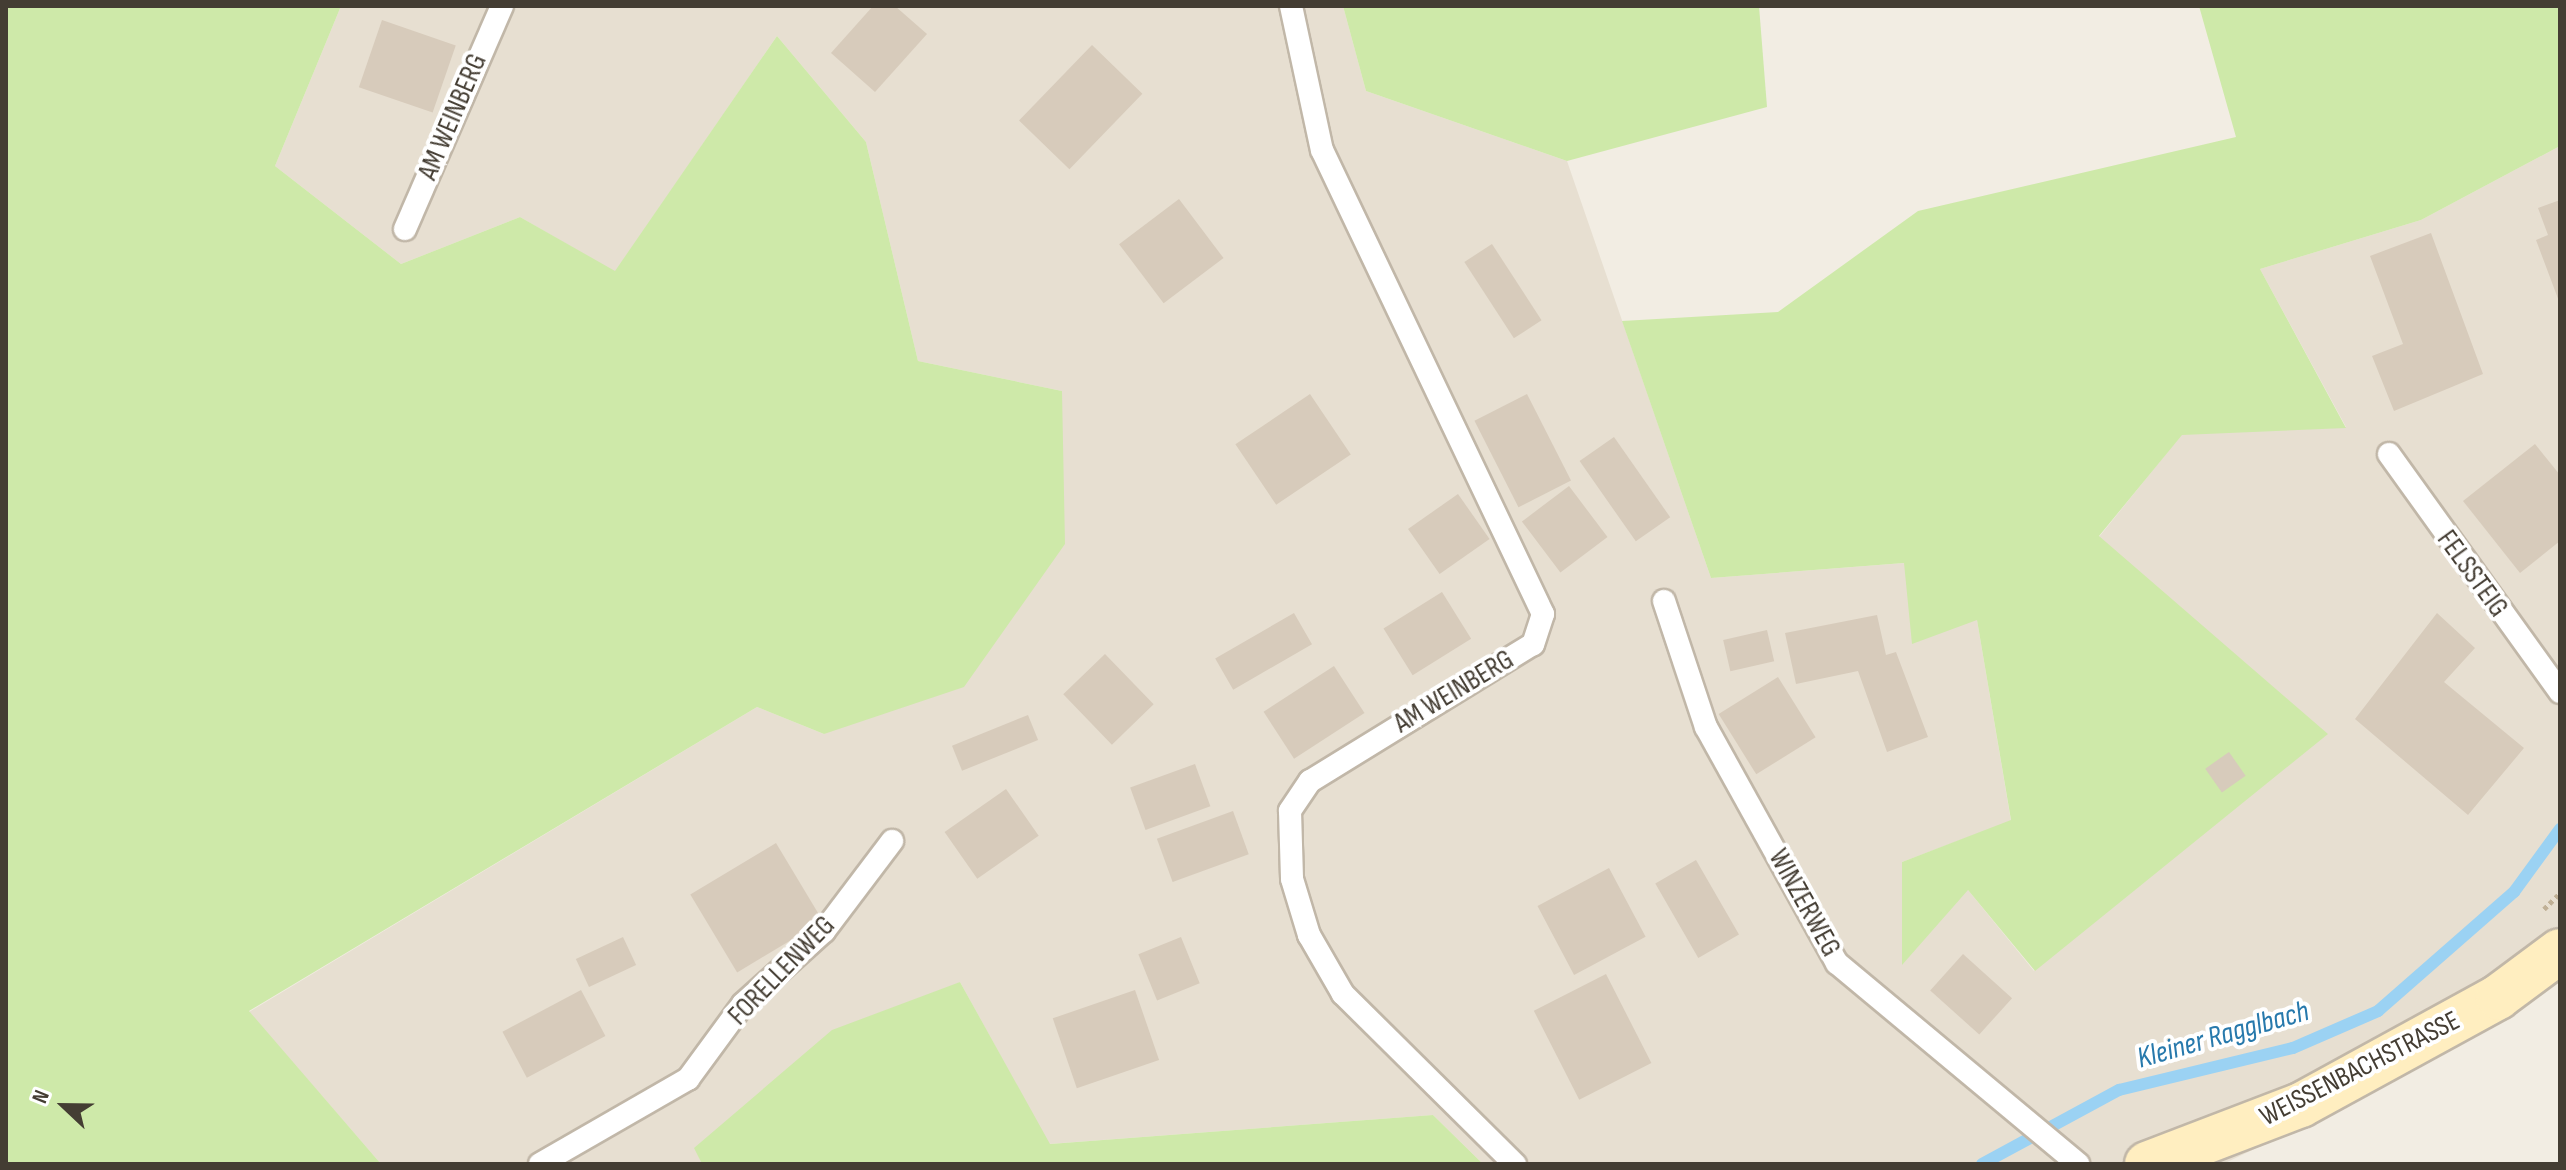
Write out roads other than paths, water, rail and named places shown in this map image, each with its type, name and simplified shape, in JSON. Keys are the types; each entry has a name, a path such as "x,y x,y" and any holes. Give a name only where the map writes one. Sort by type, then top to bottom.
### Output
{"main road":[{"name":"WEISSENBACHSTRASSE","path":"2147,1164 2301,1105 2498,997 2560,951"}],"lane":[{"name":"AM WEINBERG","path":"405,229 502,6"},
{"name":"AM WEINBERG","path":"1291,6 1322,150 1543,614 1533,644 1310,781 1290,811 1292,879 1309,935 1343,994 1515,1164"},
{"name":"FELSSTEIG","path":"2389,454 2560,692"},
{"name":"WINZERWEG","path":"1664,601 1706,727 1837,963 2078,1164"},
{"name":"FORELLENWEG","path":"540,1164 688,1079 743,1004 824,931 892,841"}],"waterway":[{"name":"Kleiner Ragglbach","path":"1982,1164 2119,1090 2293,1048 2378,1011 2514,892 2560,829"}]}
